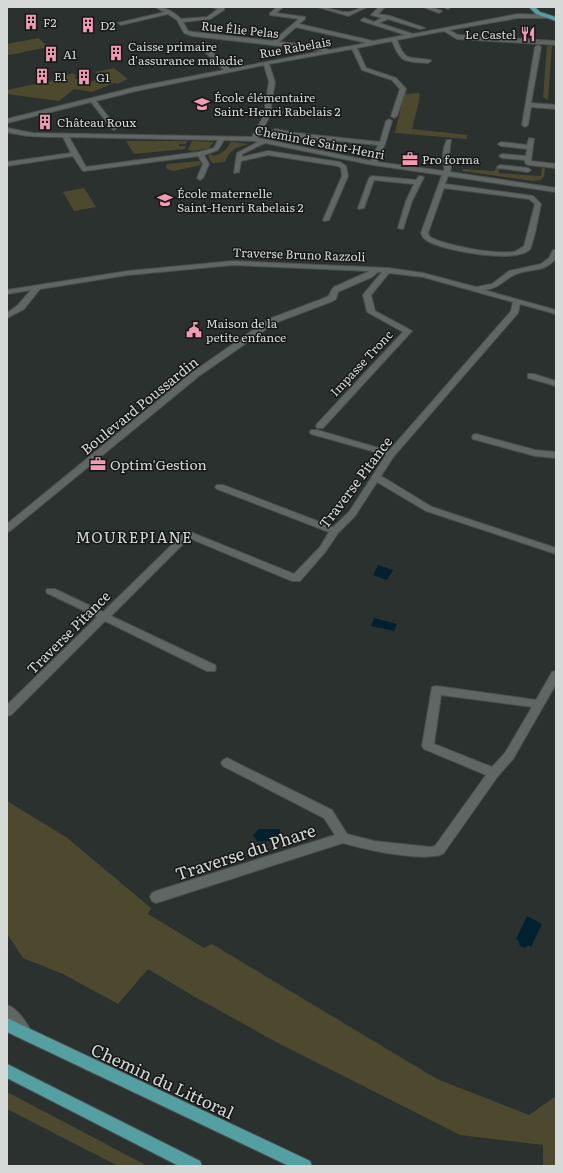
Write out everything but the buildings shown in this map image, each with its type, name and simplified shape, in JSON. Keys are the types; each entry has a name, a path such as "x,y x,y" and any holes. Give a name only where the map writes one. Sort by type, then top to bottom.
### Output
{"main road":[{"path":"533,8 545,16 555,19"},
{"name":"Chemin du Littoral","path":"7,1025 305,1166"},
{"path":"7,1071 176,1160 194,1166"}],"street":[{"name":"Rue Élie Pelas","path":"158,7 170,12 181,21 186,32 192,34 320,48 330,51"},
{"path":"181,21 208,18 222,9 214,7"},
{"path":"321,7 348,14 364,7"},
{"path":"382,7 374,15 422,28"},
{"path":"426,7 438,11"},
{"path":"274,43 303,18 272,14 279,8"},
{"name":"Rue Rabelais","path":"518,16 533,8"},
{"path":"121,23 170,12"},
{"name":"Rue Rabelais","path":"7,121 136,90 266,63 354,48 518,16 545,16"},
{"path":"375,23 388,18"},
{"path":"364,20 414,36"},
{"path":"295,25 376,43"},
{"path":"445,30 457,37 556,43"},
{"path":"546,35 546,42"},
{"path":"394,40 400,55 406,59 428,61"},
{"path":"525,125 538,47"},
{"path":"206,48 206,50 229,71"},
{"path":"354,48 364,69 394,79 403,88 392,119 373,163"},
{"path":"254,139 269,112 272,82 266,63"},
{"path":"93,101 114,128"},
{"path":"528,105 556,107"},
{"name":"Chemin de Saint-Henri","path":"7,130 18,133 65,136 254,139 424,172 556,190"},
{"path":"275,131 296,135 382,144"},
{"path":"65,136 84,169 200,154 216,149 222,138"},
{"path":"528,167 532,139"},
{"path":"236,172 239,154 265,141"},
{"path":"442,186 531,197 538,204 527,247 522,252 511,254 465,250 438,243 427,238 424,233 448,168 445,152 448,141"},
{"path":"501,144 530,147"},
{"path":"239,160 268,153 340,164 344,167 345,176 326,220"},
{"path":"7,164 76,154"},
{"path":"200,154 206,164 200,178"},
{"path":"502,156 528,167"},
{"path":"500,167 556,166"},
{"path":"401,228 409,201 424,172"},
{"path":"361,208 372,178 419,182"},
{"path":"542,266 552,259 556,252"},
{"name":"Traverse Bruno Razzoli","path":"7,292 128,273 233,263 388,270 423,275 556,312"},
{"path":"474,288 494,286 512,274 542,266 554,267"},
{"name":"Boulevard Poussardin","path":"7,529 196,374 272,321 330,299 333,297 334,291 337,289 377,270"},
{"name":"Impasse Tronc","path":"388,270 367,295 371,312 408,331 317,429 391,454"},
{"path":"7,316 21,307 37,288"},
{"name":"Traverse Bruno Razzoli","path":"7,299 37,288"},
{"name":"Traverse Pitance","path":"7,712 188,534 296,579 352,514 391,454 515,311 517,301"},
{"path":"531,376 556,384"},
{"path":"476,437 535,453 556,455"},
{"path":"376,477 429,509 556,552"},
{"path":"220,487 336,531"},
{"path":"51,591 211,668"},
{"path":"227,764 328,814 343,838 374,846 430,852 439,850 494,773 508,756 556,675"},
{"path":"494,773 428,746 436,690 538,704"},
{"name":"Traverse du Phare","path":"156,897 343,838"},
{"path":"7,1011 26,1034"}],"shaded area":[{"path":"38,38 49,47 9,55 7,54 7,44"},
{"path":"547,46 552,46 548,100 543,97"},
{"path":"114,68 129,80 127,79 118,84 114,83 92,92 74,89 59,101 7,94 7,90 59,79 58,78 73,73 77,76 74,77 81,82 79,83 82,84 103,78 95,72"},
{"path":"419,93 420,97 412,129 468,135 466,139 395,133 404,94"},
{"path":"126,141 187,141 186,144 179,144 179,146 186,146 185,149 134,154"},
{"path":"192,141 214,142 209,148 193,151 188,150"},
{"path":"231,142 249,144 241,146 231,152 225,162 212,163 208,156 210,154 214,156 223,152"},
{"path":"200,161 201,165 174,171 167,169 166,166 167,164"},
{"path":"496,166 499,166 499,173 541,176 542,168 545,168 544,176 541,180 533,181 462,171 463,169 495,171"},
{"path":"84,188 96,207 74,211 63,192"},
{"path":"7,801 66,837 151,908 148,914 204,948 212,944 437,1079 529,1115 556,1096 556,1166 543,1166 543,1145 460,1135 278,1043 148,969 118,1004 63,974 23,958 7,934"},
{"path":"7,1092 147,1166 118,1166 7,1109"}],"water":[{"path":"378,565 393,570 387,580 373,575"},
{"path":"374,618 397,624 394,631 371,626"},
{"path":"259,829 280,829 280,841 257,841 253,835"},
{"path":"527,916 542,924 531,947 528,945 525,948 520,946 518,940 516,939"}],"place":[{"name":"F2","path":"31,22"},
{"name":"D2","path":"88,25"},
{"name":"Le Castel","path":"528,34"},
{"name":"Caisse primaire d'assurance maladie","path":"116,53"},
{"name":"A1","path":"51,54"},
{"name":"E1","path":"42,76"},
{"name":"G1","path":"84,77"},
{"name":"École élémentaire Saint-Henri Rabelais 2","path":"202,104"},
{"name":"Château Roux","path":"45,122"},
{"name":"Pro forma","path":"410,159"},
{"name":"École maternelle Saint-Henri Rabelais 2","path":"165,200"},
{"name":"Maison de la petite enfance","path":"194,330"},
{"name":"Optim'Gestion","path":"98,464"}],"district":[{"name":"MOUREPIANE","path":"134,536"}]}
